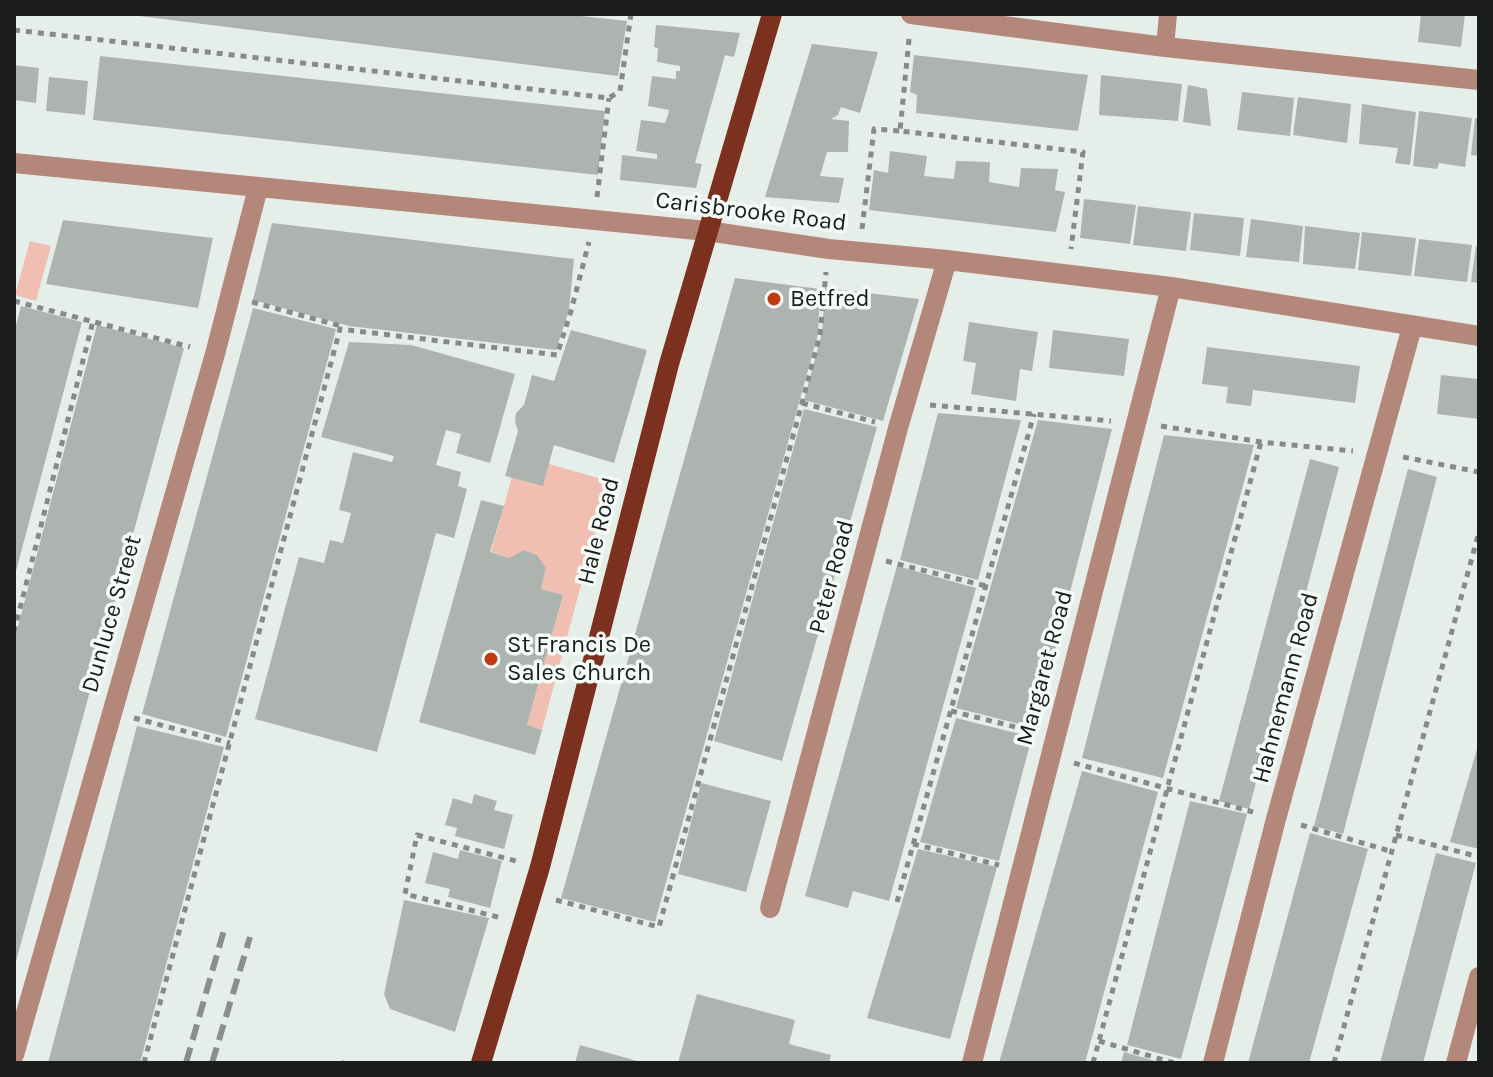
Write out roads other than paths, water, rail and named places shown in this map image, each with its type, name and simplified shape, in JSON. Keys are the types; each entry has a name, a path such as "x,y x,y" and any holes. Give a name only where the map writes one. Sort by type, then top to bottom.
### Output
{"main road":[{"name":"Hale Road","path":"481,1063 540,867 669,364 772,14"}],"street":[{"path":"911,14 1165,47 1479,80"},
{"name":"Carisbrooke Road","path":"14,163 707,231 829,249 1171,287 1479,336"},
{"name":"Dunluce Street","path":"14,1055 215,354 258,188"},
{"name":"Peter Road","path":"770,908 898,428 947,260"},
{"name":"Margaret Road","path":"972,1063 1171,287"},
{"name":"Hahnemann Road","path":"1213,1063 1276,819 1412,327"},
{"path":"1456,1063 1479,977"}],"lane":[{"path":"1165,47 1168,14"}],"railway":[{"path":"186,1063 224,930"},
{"path":"212,1063 250,937"}],"place":[{"name":"Betfred","path":"774,299"},
{"name":"St Francis De Sales Church","path":"491,659"}]}
